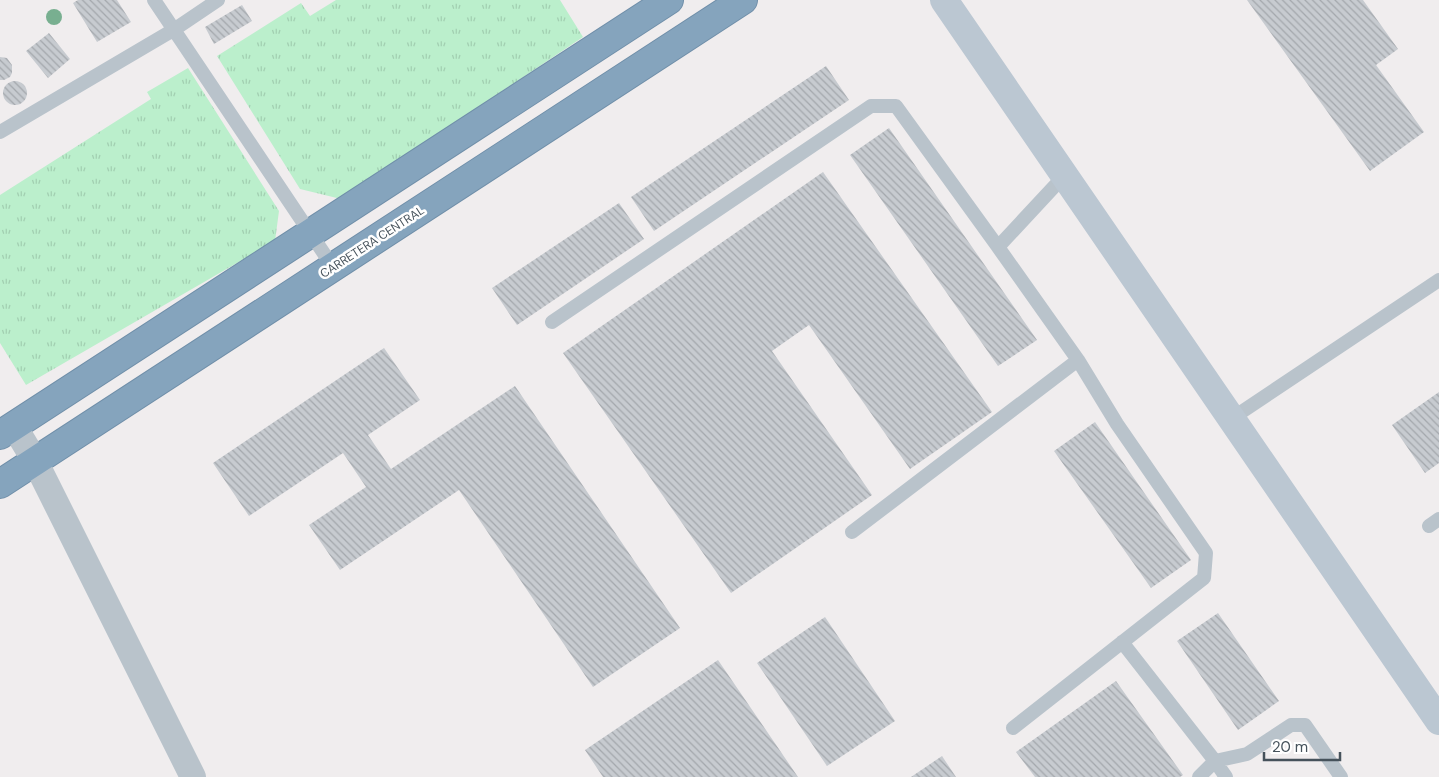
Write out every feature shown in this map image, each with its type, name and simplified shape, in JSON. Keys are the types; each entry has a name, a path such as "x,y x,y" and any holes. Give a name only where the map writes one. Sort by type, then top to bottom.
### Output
{"highway":[{"path":"7,431 669,0"},
{"name":"CARRETERA CENTRAL","path":"0,484 744,0"}],"street":[{"path":"944,0 1439,721"},
{"path":"7,431 35,462 193,777"}],"lane":[{"path":"154,0 333,267"},
{"path":"0,132 175,29 218,0"},
{"path":"552,322 871,106 896,106 1078,360 1117,424 1206,553 1204,578 1013,728"},
{"path":"998,247 1064,176"},
{"path":"1231,419 1439,280"},
{"path":"852,532 1078,360"},
{"path":"1122,642 1226,777"},
{"path":"1199,777 1215,761 1247,754 1291,725 1305,725 1341,777"}],"green space":[{"path":"336,0 560,0 583,37 341,199 300,189 217,56 301,3 310,16"},
{"path":"188,68 279,211 275,241 26,385 0,343 0,195 151,99 147,92"}],"building":[{"path":"78,0 117,0 131,22 97,42 73,3"},
{"path":"1247,0 1363,0 1398,49 1376,65 1424,132 1370,171"},
{"path":"242,5 252,21 214,44 205,27"},
{"path":"49,33 70,59 48,78 26,51"},
{"path":"0,57 7,58 12,65 10,77 4,80 0,80"},
{"path":"826,66 849,100 654,231 631,197"},
{"path":"15,81 23,85 27,93 23,101 15,105 7,101 3,93 7,85"},
{"path":"889,128 1037,340 998,366 850,155"},
{"path":"823,172 992,412 910,469 809,325 772,351 872,495 731,593 563,353"},
{"path":"619,203 644,239 517,325 492,288"},
{"path":"384,348 420,400 368,435 391,469 515,386 680,628 593,687 459,490 340,570 309,525 366,487 343,453 249,516 213,463"},
{"path":"1439,392 1439,463 1425,473 1392,425"},
{"path":"1095,422 1191,560 1151,588 1054,451"},
{"path":"1218,613 1279,701 1238,730 1177,641"},
{"path":"825,617 895,721 827,766 757,663"},
{"path":"718,660 798,777 603,777 585,750"},
{"path":"1116,681 1183,775 1180,777 1035,777 1016,752"},
{"path":"942,756 956,777 911,777"}]}
